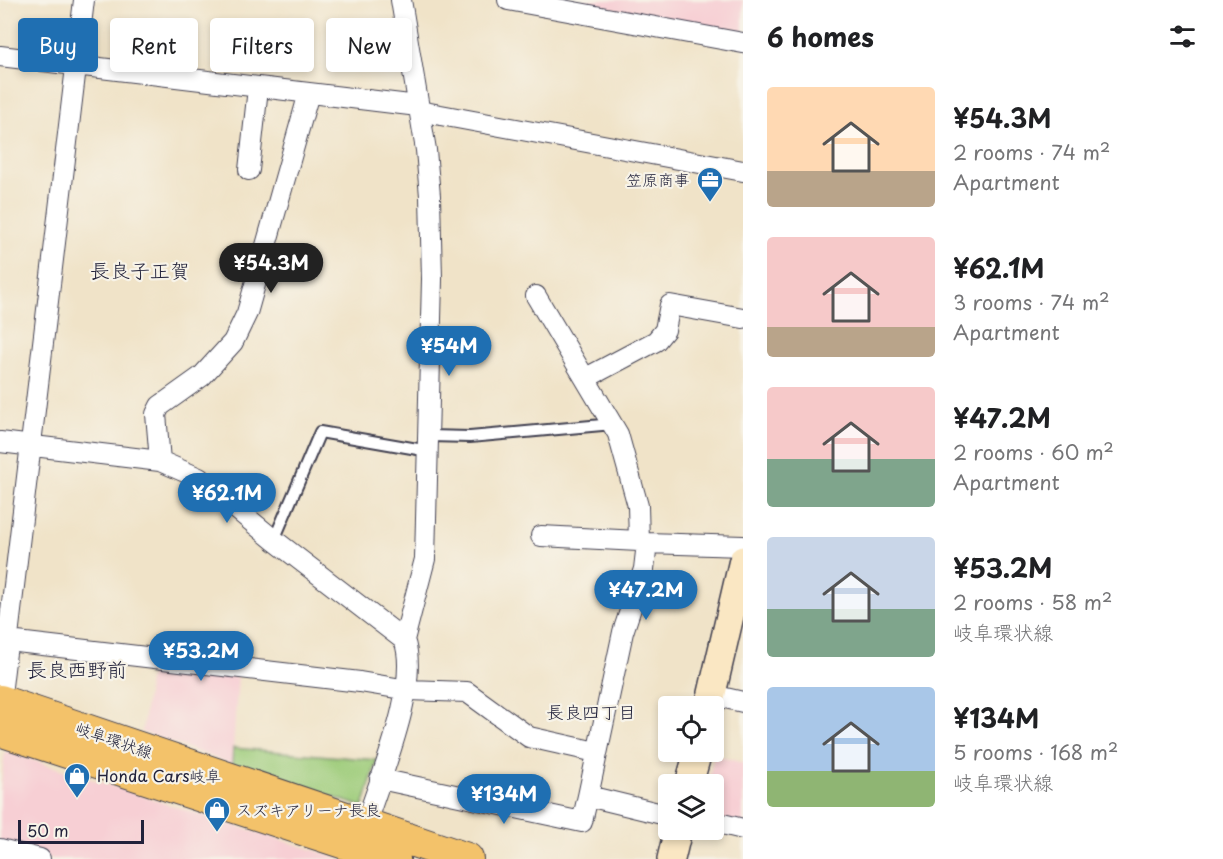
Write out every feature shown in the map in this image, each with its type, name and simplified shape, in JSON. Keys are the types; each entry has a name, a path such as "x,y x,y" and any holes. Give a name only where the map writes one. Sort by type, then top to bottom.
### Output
{"main road":[{"name":"岐阜環状線","path":"0,702 394,859"},
{"name":"岐阜環状線","path":"0,730 360,844 467,859"}],"street":[{"path":"82,18 84,0"},
{"path":"401,0 419,108 430,196 432,279 424,559 404,640"},
{"path":"508,0 743,43"},
{"path":"0,56 18,58"},
{"path":"98,68 419,108 743,171"},
{"path":"0,702 3,640 31,446 76,72"},
{"path":"249,170 258,88"},
{"path":"160,461 156,414 160,406 202,376 233,342 246,313 309,93"},
{"path":"380,779 582,822 623,632 644,569 643,542 633,482 613,424 536,296"},
{"path":"586,378 656,341 665,330 670,305 743,318"},
{"path":"0,442 160,461 200,477 274,540 404,640 408,651 408,690 360,844"},
{"path":"542,536 743,546"},
{"path":"712,696 743,560"},
{"path":"3,640 360,682 408,690 467,692 528,737 596,752"},
{"path":"724,701 743,702"},
{"path":"588,796 658,818"},
{"path":"724,824 743,829"},
{"path":"671,859 672,840"},
{"path":"0,849 40,859"}],"lane":[{"path":"274,540 320,432 429,443 613,424"}],"shaded area":[{"path":"566,0 743,0 743,33"},
{"path":"151,666 238,677 232,764 142,732"},
{"name":"Honda Cars岐阜","path":"5,751 342,859 54,859 0,844 0,792"},
{"path":"724,758 743,763 743,824 724,819 724,774 710,774 713,762 724,762"}],"green space":[{"path":"233,748 377,760 363,807 232,764"}],"place":[{"name":"笠原商事","path":"710,203"},
{"name":"Honda Cars岐阜","path":"77,799"},
{"name":"スズキアリーナ長良","path":"217,833"}],"district":[{"name":"長良子正賀","path":"140,271"},
{"name":"長良西野前","path":"77,670"},
{"name":"長良四丁目","path":"591,713"}]}
